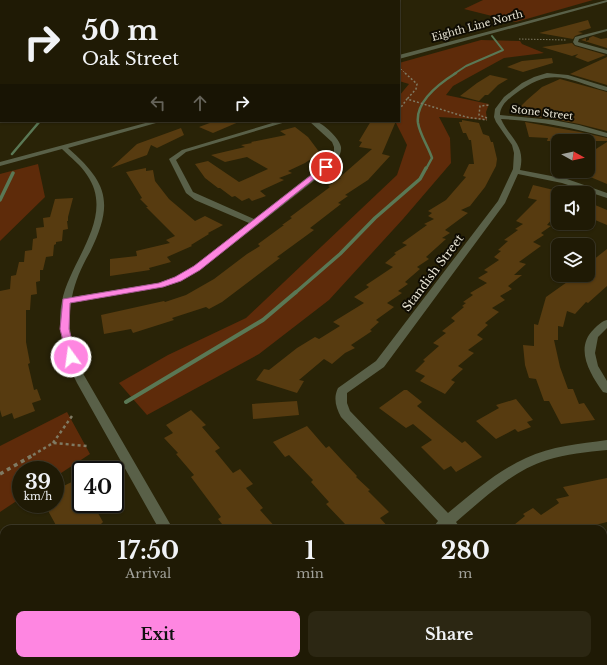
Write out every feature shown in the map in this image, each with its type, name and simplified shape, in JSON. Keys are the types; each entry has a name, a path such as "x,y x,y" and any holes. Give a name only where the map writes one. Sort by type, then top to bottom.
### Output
{"street":[{"name":"Eighth Line North","path":"400,57 607,1"},
{"path":"607,30 577,38 575,42 577,44 607,52"},
{"path":"497,117 499,106 523,84 545,74 560,75 607,89"},
{"name":"Stone Street","path":"497,117 566,123 607,135"},
{"name":"Standish Street","path":"445,525 345,414 341,406 340,398 342,391 380,364 496,210 517,172 518,153 516,146 497,117"},
{"path":"0,164 156,122"},
{"path":"254,222 206,202 190,193 172,159 184,151 283,122"},
{"path":"66,301 160,285 178,279 197,268 326,167 336,156 338,152 336,142 313,122"},
{"path":"63,147 91,175 98,191 101,206 98,226 75,273 66,301 65,329 67,345 73,362 88,393 164,525"},
{"path":"517,172 564,181 607,196"},
{"path":"607,323 592,338 590,348 594,370 607,389"},
{"path":"449,525 509,472 526,463 556,452 607,445"}],"path":[{"path":"519,39 566,40"},
{"path":"400,68 417,84 416,89 400,109"},
{"path":"408,100 466,117 487,119 479,114 480,106 490,105"},
{"path":"0,474 53,444 72,416"},
{"path":"53,444 87,446"}],"shaded area":[{"path":"483,0 593,0 516,22 464,9"},
{"path":"481,40 520,41 522,44 544,53 504,58 453,86 446,95 489,104 486,112 487,120 439,117 450,138 451,163 403,219 329,300 259,354 147,415 119,383 168,355 246,318 397,175 407,145 396,122 400,122 400,95 409,84 400,81 400,63"},
{"path":"38,164 45,197 0,241 0,174"},
{"path":"67,412 90,454 79,461 72,461 72,466 64,471 64,461 12,461 12,504 0,512 0,446"}],"building":[{"path":"588,20 591,28 578,32 583,33 575,36 573,39 539,33"},
{"path":"593,36 601,39 607,38 607,48 581,40 586,38 586,41 589,40 589,38"},
{"path":"572,43 575,46 606,55 588,62 575,57 578,54 572,56 542,47"},
{"path":"607,57 607,85 570,74"},
{"path":"552,58 553,63 523,72 507,67 522,61"},
{"path":"490,75 508,79 498,85 488,95 485,95 479,101 460,96 477,83"},
{"path":"560,79 607,92 607,131 553,119 523,116 520,107 527,100 542,87"},
{"path":"462,120 479,123 483,134 489,136 491,142 493,142 497,159 496,166 485,187 470,206 461,210 468,213 445,230 450,233 442,238 446,239 426,257 429,259 417,267 420,269 405,282 408,284 398,291 402,293 387,303 394,307 376,320 379,322 370,330 372,331 351,345 355,348 345,353 332,364 324,359 299,380 304,381 297,393 256,380 264,369 269,370 297,348 315,337 319,339 340,326 333,322 364,303 354,297 369,287 366,285 393,267 385,263 396,254 394,253 407,245 402,243 427,225 424,224 434,219 428,216 432,213 428,211 446,200 466,177 463,176 469,164 474,164 471,140 469,140 466,133 463,133 459,122 462,122"},
{"path":"212,122 239,122 213,133 199,127"},
{"path":"370,122 396,122 382,154 390,156 368,180 345,195 348,196 338,203 341,204 310,228 314,230 277,257 280,258 222,302 209,309 206,307 172,318 174,320 133,333 131,329 104,334 101,315 165,302 186,295 214,279 260,246 258,244 284,225 282,225 292,218 290,217 330,187 328,186 341,178 339,178 372,149 359,147 362,142 359,141"},
{"path":"525,122 589,134 551,134 551,141 547,141 548,138 529,137"},
{"path":"295,127 308,137 320,153 305,163 288,171 292,173 279,178 284,180 260,191 266,196 252,201 249,198 242,201 235,196 232,197 205,178 195,164 208,161 239,182 268,169 247,157 225,162 211,155 245,147 241,145 252,143 251,142 286,135 280,131"},
{"path":"181,128 184,135 157,148 151,145 147,155 111,168 137,144"},
{"path":"595,135 607,138 607,141 595,141"},
{"path":"607,142 607,184 593,178 595,178 595,150"},
{"path":"146,168 146,171 153,170 155,181 169,199 195,221 205,216 223,225 208,233 209,234 191,245 192,246 167,257 171,262 149,268 150,270 110,276 110,259 137,256 136,251 170,243 166,240 175,236 146,207 148,207 140,199 142,198 126,172"},
{"path":"533,185 551,189 551,220 547,225 551,226 541,233 544,235 533,242 541,246 519,262 526,264 514,275 522,275 508,286 512,289 500,296 505,300 492,308 499,312 485,323 488,325 477,335 483,339 468,350 474,353 458,366 463,369 451,380 455,382 445,394 420,381 425,376 415,371 425,361 423,360 439,346 433,343 446,333 442,331 455,321 451,318 464,307 462,306 466,303 463,302 473,295 470,293 487,283 478,278 488,272 484,270 499,260 494,257 501,251 498,250 508,241 504,240 518,230 515,229 523,224 516,221 537,200 528,198"},
{"path":"73,198 67,221 68,229 63,230 62,241 56,242 54,245 53,256 46,257 43,270 40,270 40,281 36,282 37,294 31,295 30,310 26,310 26,342 30,363 28,364 34,390 37,389 41,400 32,403 35,411 14,419 12,413 2,417 0,410 0,291 10,289 11,276 16,275 19,262 24,262 25,251 32,250 33,239 37,238 36,228 44,227 43,218 50,217 55,199"},
{"path":"595,205 607,210 607,225 595,220"},
{"path":"607,249 607,286 588,303 586,302 575,314 567,311 563,327 558,326 558,340 554,340 560,367 568,389 573,389 579,404 584,403 595,420 561,424 549,401 544,401 536,379 529,378 525,365 523,345 534,346 534,324 538,325 546,297 567,282 595,282 595,258"},
{"path":"404,390 407,390 422,402 417,406 462,443 465,441 482,457 456,472 451,466 444,470 421,447 432,440 413,424 406,428 379,408"},
{"path":"516,399 533,420 527,422 531,427 518,432 515,429 496,439 476,421 499,408 496,405"},
{"path":"297,401 299,415 253,419 252,404"},
{"path":"191,410 206,425 202,427 220,448 215,451 233,473 240,469 253,484 246,488 263,508 260,510 273,525 223,525 218,519 221,517 191,477 194,475 176,454 178,453 164,438 173,433 166,425"},
{"path":"307,426 326,448 329,446 357,476 356,477 370,490 368,491 389,512 380,518 386,525 343,525 345,524 326,504 329,502 311,482 313,480 289,455 285,457 273,442"},
{"path":"607,478 607,522 595,525 514,525 525,516 523,514 533,508 541,515 559,503 556,499 569,496 563,487"},
{"path":"72,482 72,513 98,513 103,522 102,525 56,525 49,513 64,513 64,486"}],"waterway":[{"path":"454,74 466,66 503,50 492,36"},
{"path":"426,169 432,158 418,123 420,107 424,100 436,87 456,73"},
{"path":"12,154 39,122"},
{"path":"295,293 340,254 375,218 420,179 426,168"},
{"path":"0,200 13,173"},
{"path":"126,402 263,320 296,292"}],"route":[{"path":"71,357 67,345 65,329 66,301 160,285 178,279 197,268 326,167"}]}
